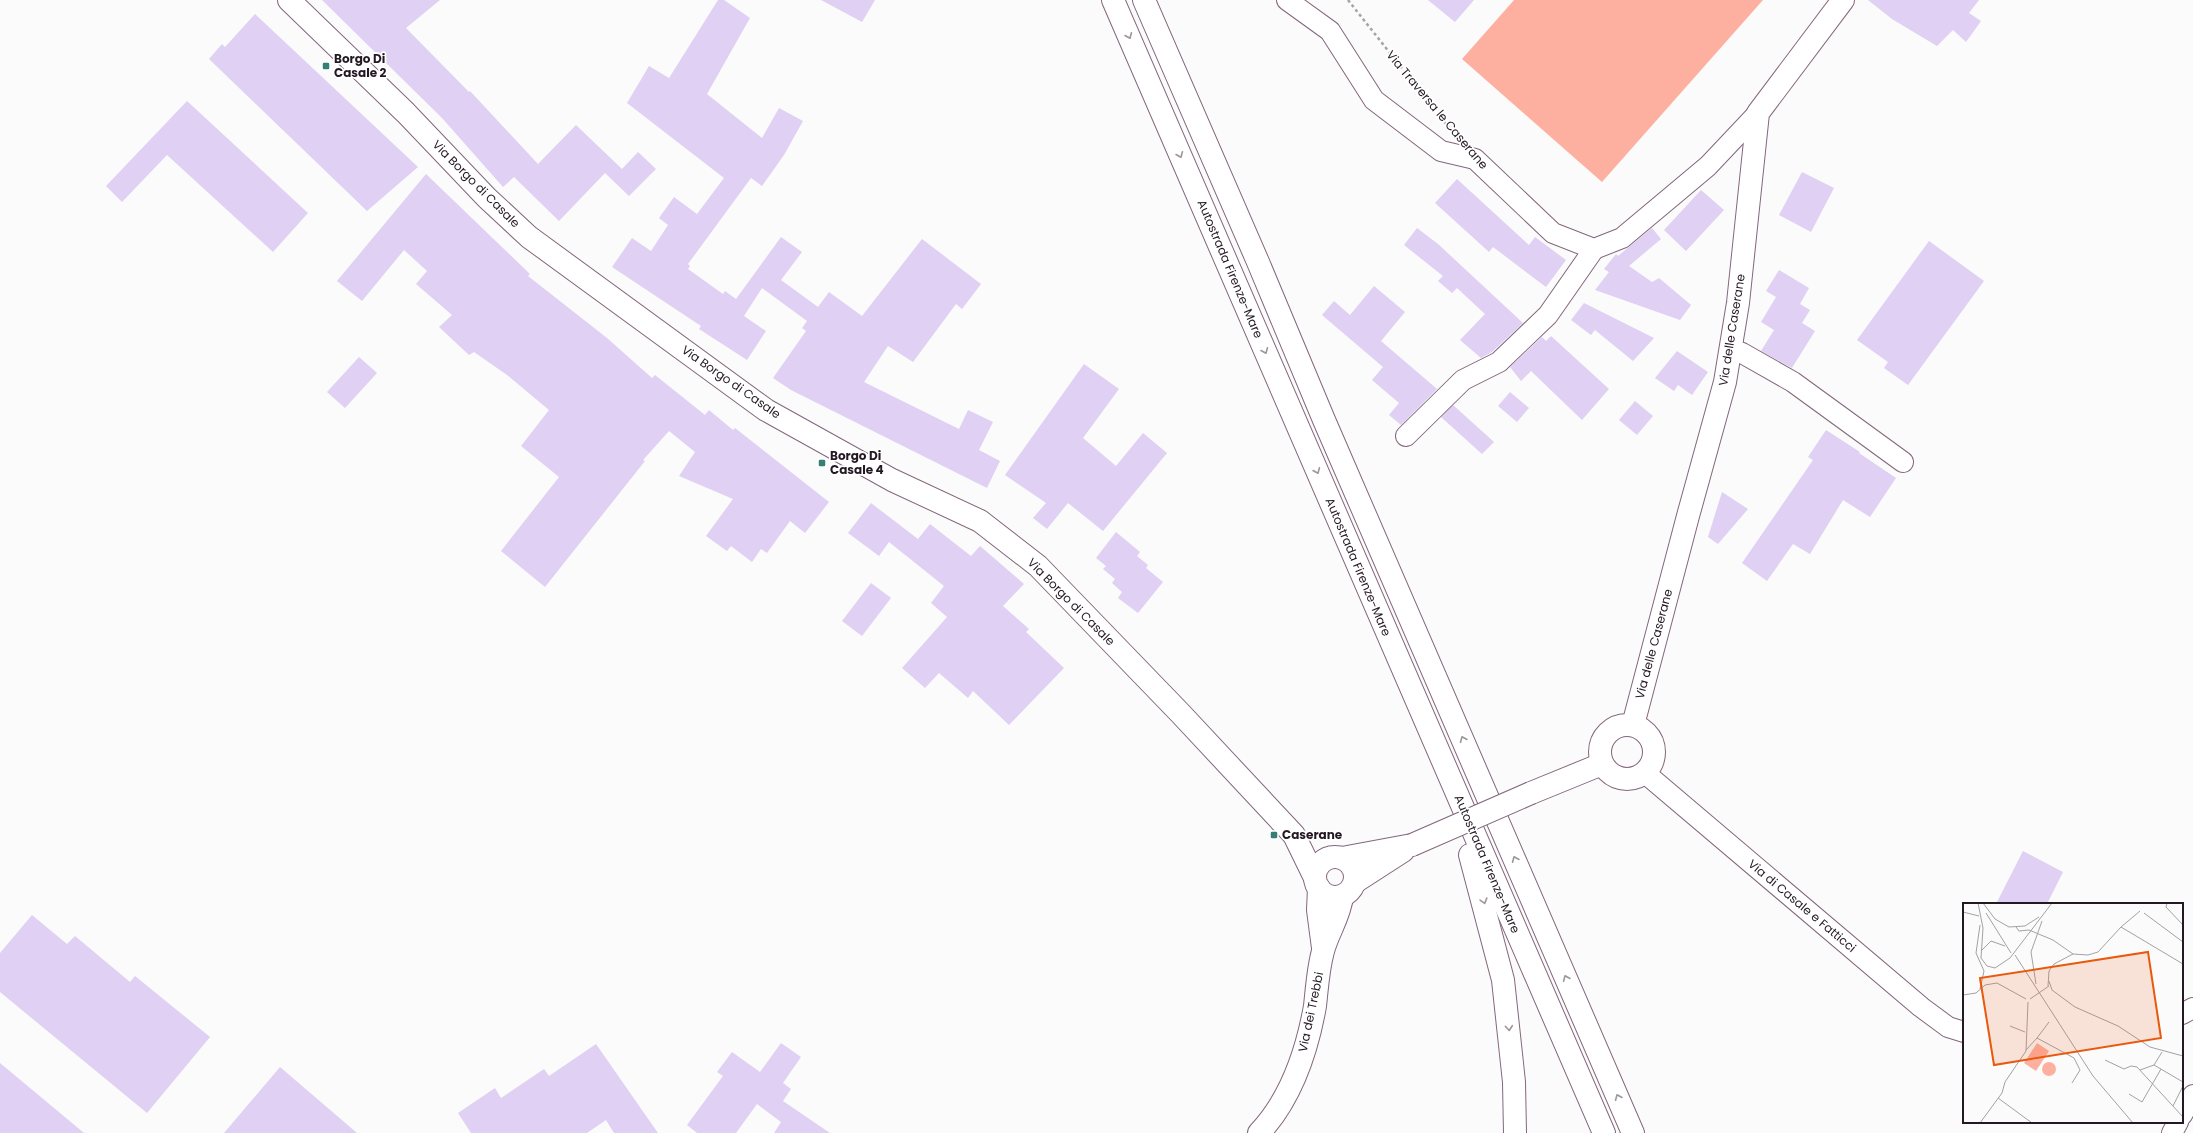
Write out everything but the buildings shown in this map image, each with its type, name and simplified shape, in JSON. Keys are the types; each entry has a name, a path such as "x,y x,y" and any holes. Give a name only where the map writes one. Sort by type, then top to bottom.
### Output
{"main road":[{"name":"Via Borgo di Casale","path":"289,0 406,113 487,198 529,237 766,410 892,480 980,521 1038,566 1294,835 1317,883"},
{"name":"Autostrada Firenze-Mare","path":"1113,0 1604,1133"},
{"path":"1144,0 1255,254 1324,420 1634,1133"},
{"path":"1758,113 1843,0"},
{"name":"Via delle Caserane","path":"1633,725 1725,382 1732,349 1758,113"},
{"path":"1633,725 1648,734 1652,741 1653,758 1645,773 1638,777 1621,778 1613,776 1602,764 1600,749 1605,735 1618,726 1633,725"},
{"path":"1440,756 1482,895 1503,980 1514,1082 1515,1133"},
{"path":"1412,845 1322,861 1318,866 1317,883 1329,896 1349,889 1412,845 1602,764"},
{"name":"Via Borgo di Casale","path":"1294,835 1338,857"},
{"path":"1338,857 1352,865 1355,870 1349,889"},
{"name":"Via dei Trebbi","path":"1317,883 1318,910 1323,951"},
{"name":"Via dei Trebbi","path":"1259,1133 1280,1107 1293,1083 1308,1037 1323,951 1349,889"}],"street":[{"path":"1287,0 1330,31 1374,100 1441,151 1475,159"},
{"path":"1406,436 1463,380 1499,362 1548,315 1594,250 1622,238 1708,166 1758,113"},
{"name":"Via Traversa le Caserane","path":"1475,159 1553,234 1594,250"},
{"path":"1732,349 1742,353 1793,382 1903,462"},
{"name":"Via di Casale e Fatticci","path":"1645,773 1921,1007 1948,1027 1963,1032"},
{"path":"2183,1013 2193,1008"},
{"path":"2183,1113 2193,1096"},
{"path":"2172,1133 2177,1123"}],"path":[{"name":"Via Traversa le Caserane","path":"1348,0 1475,159"}],"shaded area":[{"path":"1514,0 1763,0 1602,182 1462,59"}],"place":[{"name":"Borgo Di Casale 2","path":"326,66"},
{"name":"Borgo Di Casale 4","path":"822,463"},
{"name":"Caserane","path":"1274,835"}]}
